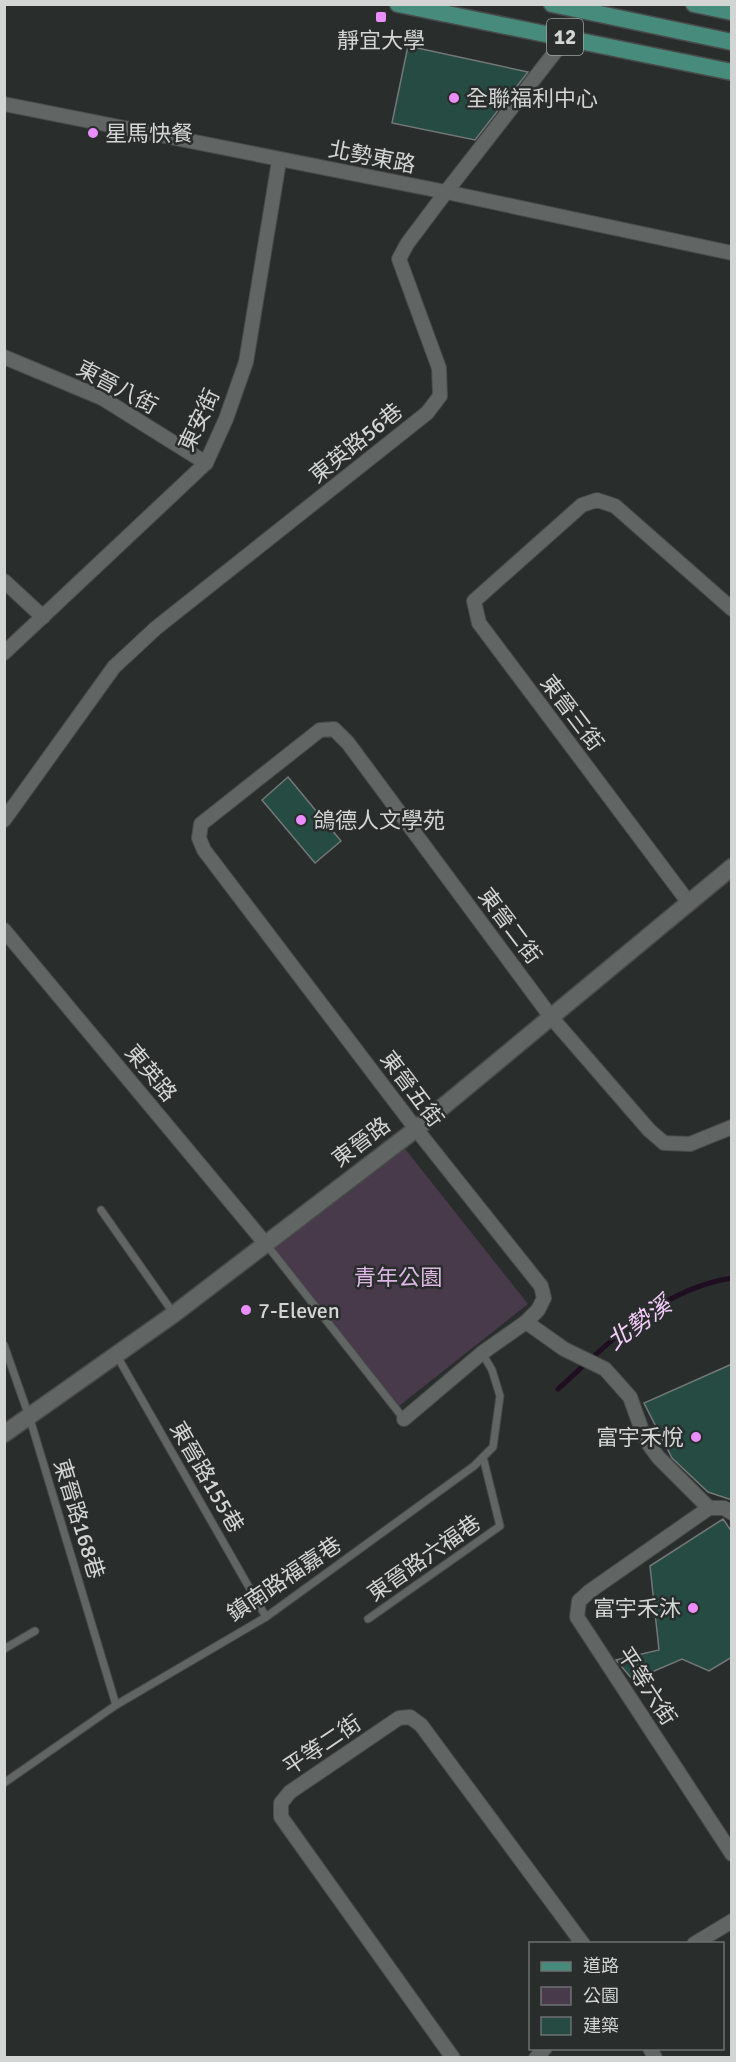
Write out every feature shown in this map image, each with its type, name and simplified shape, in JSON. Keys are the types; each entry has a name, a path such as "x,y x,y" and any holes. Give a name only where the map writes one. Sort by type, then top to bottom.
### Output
{"main road":[{"name":"12","path":"398,4 732,72"},
{"name":"12","path":"552,4 732,42"},
{"path":"694,4 732,12"}],"street":[{"name":"東英路56巷","path":"4,820 114,667 156,628 427,413 440,396 439,368 399,260 407,244 446,192 566,38"},
{"name":"北勢東路","path":"4,104 279,161 446,192 732,253"},
{"name":"東安街","path":"4,653 206,463 226,419 246,362 279,161"},
{"name":"東晉八街","path":"4,357 102,398 206,463"},
{"name":"東晉三街","path":"688,903 479,623 474,601 582,505 597,500 615,506 732,609"},
{"path":"4,580 43,617"},
{"name":"東晉二街","path":"272,767 320,730 334,729 348,743 551,1017 649,1130 664,1143 690,1144 732,1127"},
{"name":"東晉五街","path":"272,767 201,824 199,838 204,850 416,1129 541,1286 544,1298 538,1310 525,1322 482,1353 404,1419"},
{"name":"東晉路","path":"4,1434 30,1419 174,1314 416,1129 732,867"},
{"name":"東英路","path":"4,930 266,1243"},
{"path":"525,1322 564,1349 605,1369 630,1397 645,1439 658,1457 709,1509 724,1508 732,1513"},
{"name":"平等六街","path":"709,1509 590,1591 579,1601 577,1617 732,1854"},
{"name":"平等二街","path":"453,2058 281,1817 282,1803 290,1792 399,1718 410,1717 421,1725 582,1942"},
{"path":"697,1942 732,1921"}],"lane":[{"path":"101,1210 174,1314"},
{"path":"266,1243 404,1419"},
{"name":"東晉路168巷","path":"4,1345 30,1419 116,1705"},
{"name":"鎮南路福嘉巷","path":"4,1783 116,1705 266,1617 474,1466 493,1446 500,1396 482,1353"},
{"name":"東晉路155巷","path":"117,1356 266,1617"},
{"name":"東晉路六福巷","path":"368,1619 500,1526 483,1457"},
{"path":"4,1649 35,1631"}],"green space":[{"name":"青年公園","path":"402,1145 528,1304 394,1410 268,1251"}],"building":[{"name":"全聯福利中心","path":"408,46 528,72 475,140 392,123"},
{"name":"鴿德人文學苑","path":"288,777 341,841 315,863 262,800"},
{"name":"富宇禾悅","path":"732,1364 732,1500 708,1492 672,1458 644,1403"},
{"name":"富宇禾沐","path":"723,1519 732,1532 732,1657 709,1671 682,1659 633,1680 616,1660 659,1650 650,1566"}],"waterway":[{"name":"北勢溪","path":"558,1389 637,1320 682,1294 706,1284 732,1278"}],"place":[{"name":"靜宜大學","path":"381,17"},
{"name":"全聯福利中心","path":"454,98"},
{"name":"星馬快餐","path":"93,133"},
{"name":"鴿德人文學苑","path":"301,820"},
{"name":"7-Eleven","path":"246,1310"},
{"name":"富宇禾悅","path":"696,1437"},
{"name":"富宇禾沐","path":"693,1608"}]}
